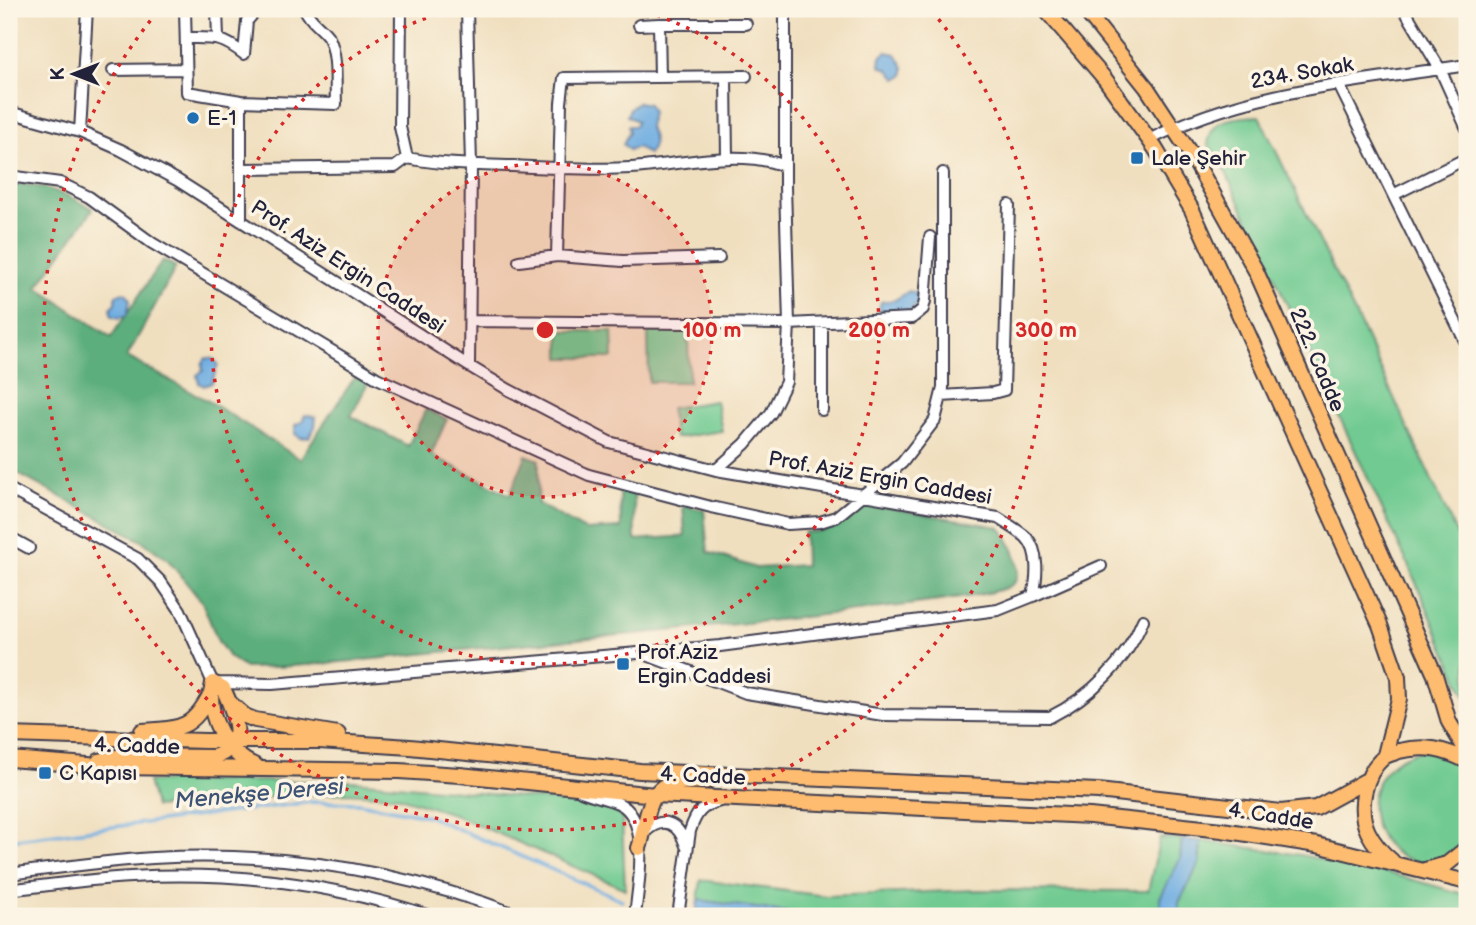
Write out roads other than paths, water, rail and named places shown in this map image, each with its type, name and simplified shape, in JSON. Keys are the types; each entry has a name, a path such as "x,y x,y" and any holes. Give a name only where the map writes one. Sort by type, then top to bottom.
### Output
{"main road":[{"path":"1045,9 1105,79 1149,140 1192,210 1380,625 1398,677 1399,699 1385,755 1367,780 1362,809 1367,830 1377,848 1393,862"},
{"name":"222. Cadde","path":"1084,9 1147,88 1173,127 1256,271 1434,675 1449,722 1467,752"},
{"path":"88,765 121,756 213,757 227,752 236,728 223,688 212,688"},
{"path":"98,738 184,726 201,713 212,688"},
{"path":"212,688 230,743 243,760 264,769"},
{"path":"230,703 245,716 255,720 394,746"},
{"name":"4. Cadde","path":"9,735 230,743 319,741 640,771 1098,791 1281,812 1316,808 1367,780"},
{"path":"1385,755 1430,747 1451,752 1467,761"},
{"name":"4. Cadde","path":"9,759 88,765 460,775 655,795 1090,816 1222,830 1317,845 1424,871"},
{"path":"639,848 655,795 665,786 671,783 748,776"},
{"path":"1424,871 1447,864 1467,848"},
{"path":"1424,871 1467,882"}],"street":[{"path":"80,132 86,9"},
{"path":"185,9 187,92 242,101 336,104 331,44 328,37 308,18 305,9"},
{"path":"217,9 218,38"},
{"path":"401,9 400,127 407,158"},
{"path":"467,9 471,165 469,366"},
{"path":"716,470 771,413 786,382 789,324 785,16 782,9"},
{"path":"1404,9 1440,69 1467,129"},
{"path":"186,38 218,38 227,41 244,54 247,21 253,13"},
{"path":"659,24 660,77"},
{"path":"639,25 746,24"},
{"name":"234. Sokak","path":"1149,140 1173,127 1240,104 1301,90 1467,65"},
{"path":"113,70 186,69"},
{"path":"557,256 564,78 746,76"},
{"path":"726,77 727,158"},
{"path":"1339,85 1467,345"},
{"path":"242,101 242,221"},
{"name":"Prof. Aziz Ergin Caddesi","path":"9,112 80,132 177,180 469,366 609,442 716,470 998,518 1028,539 1036,561 1033,596"},
{"path":"243,169 396,167 407,158 436,163 559,168 632,168 727,158 771,161 785,166"},
{"path":"1393,195 1467,158"},
{"path":"9,176 60,183 89,197 152,243 377,378 589,475 788,524 820,522 836,517 902,463 935,420 943,388 943,173"},
{"path":"941,396 1004,390 1009,205"},
{"path":"470,321 789,324 898,320 918,315 925,301 930,237"},
{"path":"519,261 557,256 623,261 719,258"},
{"path":"822,323 822,410"},
{"path":"9,489 138,559 161,582 180,610 212,688 645,654 998,610 1101,566"},
{"path":"9,537 29,548"},
{"path":"645,654 746,693 883,715 1050,717 1087,694 1134,642 1143,620"},
{"path":"576,788 620,804 631,814 639,832 635,913"},
{"path":"678,916 690,831 700,808 733,799"},
{"path":"645,832 655,824 671,824 682,832 687,848"},
{"path":"9,874 150,858 257,857 362,870 402,878 447,890 520,916"},
{"path":"9,890 129,877 211,876 314,886 430,916"}],"water":[{"path":"886,52 896,54 904,67 904,75 897,79 888,69 880,66 881,57"},
{"path":"638,102 648,104 652,111 649,128 653,145 648,154 637,147 629,150 623,144 629,132 628,126 635,126 637,121 627,116 630,108"},
{"path":"909,291 917,294 918,303 905,314 895,316 879,310 881,302 895,300"},
{"path":"123,292 130,300 127,315 119,318 112,316 110,309 116,303 116,295"},
{"path":"206,358 213,359 218,364 212,383 204,386 199,383 197,375 203,371 202,364"},
{"path":"305,415 316,417 315,427 309,437 301,438 295,434 295,425 302,422"},
{"path":"1182,839 1201,841 1199,864 1179,902 1179,916 1160,916 1160,898 1180,859"},
{"path":"698,900 814,916 696,916"}],"waterway":[{"name":"Menekşe Deresi","path":"9,840 311,802 359,803 428,816 622,900"}],"place":[{"name":"E-1","path":"193,118"},
{"name":"Lale Şehir","path":"1137,158"},
{"name":"Prof.Aziz Ergin Caddesi","path":"623,664"},
{"name":"C Kapısı","path":"45,773"}]}
